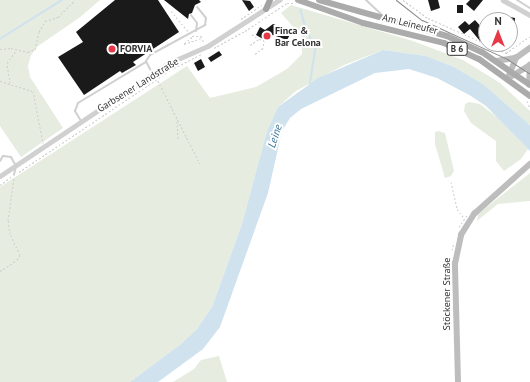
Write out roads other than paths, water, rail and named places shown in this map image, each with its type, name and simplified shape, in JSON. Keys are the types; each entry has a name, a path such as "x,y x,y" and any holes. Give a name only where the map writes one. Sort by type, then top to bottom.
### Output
{"highway":[{"path":"266,9 270,0"}],"main road":[{"name":"Am Leineufer","path":"319,0 447,36 513,71 530,85"},
{"name":"Am Leineufer","path":"297,2 363,23 444,43 479,59 508,78 530,96"},
{"path":"496,61 516,58 530,48"},
{"path":"508,78 513,71 516,58"},
{"path":"513,71 530,65 530,85"},
{"name":"Stöckener Straße","path":"458,382 455,264 457,248 466,220 530,164"}],"street":[{"name":"Garbsener Landstraße","path":"0,176 169,63 208,46 280,0"},
{"path":"503,0 530,15"}],"lane":[{"path":"366,0 378,8 386,20"},
{"path":"517,0 530,8"},
{"path":"81,122 75,111 78,103 146,61 150,55 192,36 195,32 203,28 207,21 205,14 197,7"},
{"path":"191,15 197,23 195,32"},
{"path":"146,61 153,74"},
{"path":"0,161 7,155 16,166 14,175"}],"water":[{"name":"Leine","path":"383,50 426,56 454,67 483,84 530,125 530,151 486,106 471,96 437,78 409,69 375,73 301,109 290,118 282,131 268,193 220,327 203,349 158,382 130,382 181,344 197,329 212,307 242,224 267,131 278,107 318,78"}],"waterway":[{"path":"0,39 62,0"},
{"path":"301,10 306,29 316,48 310,84"}],"tram line":[{"path":"396,0 422,20 507,59 530,74"}],"place":[{"name":"Finca & Bar Celona","path":"267,36"},
{"name":"FORVIA","path":"112,49"}]}
